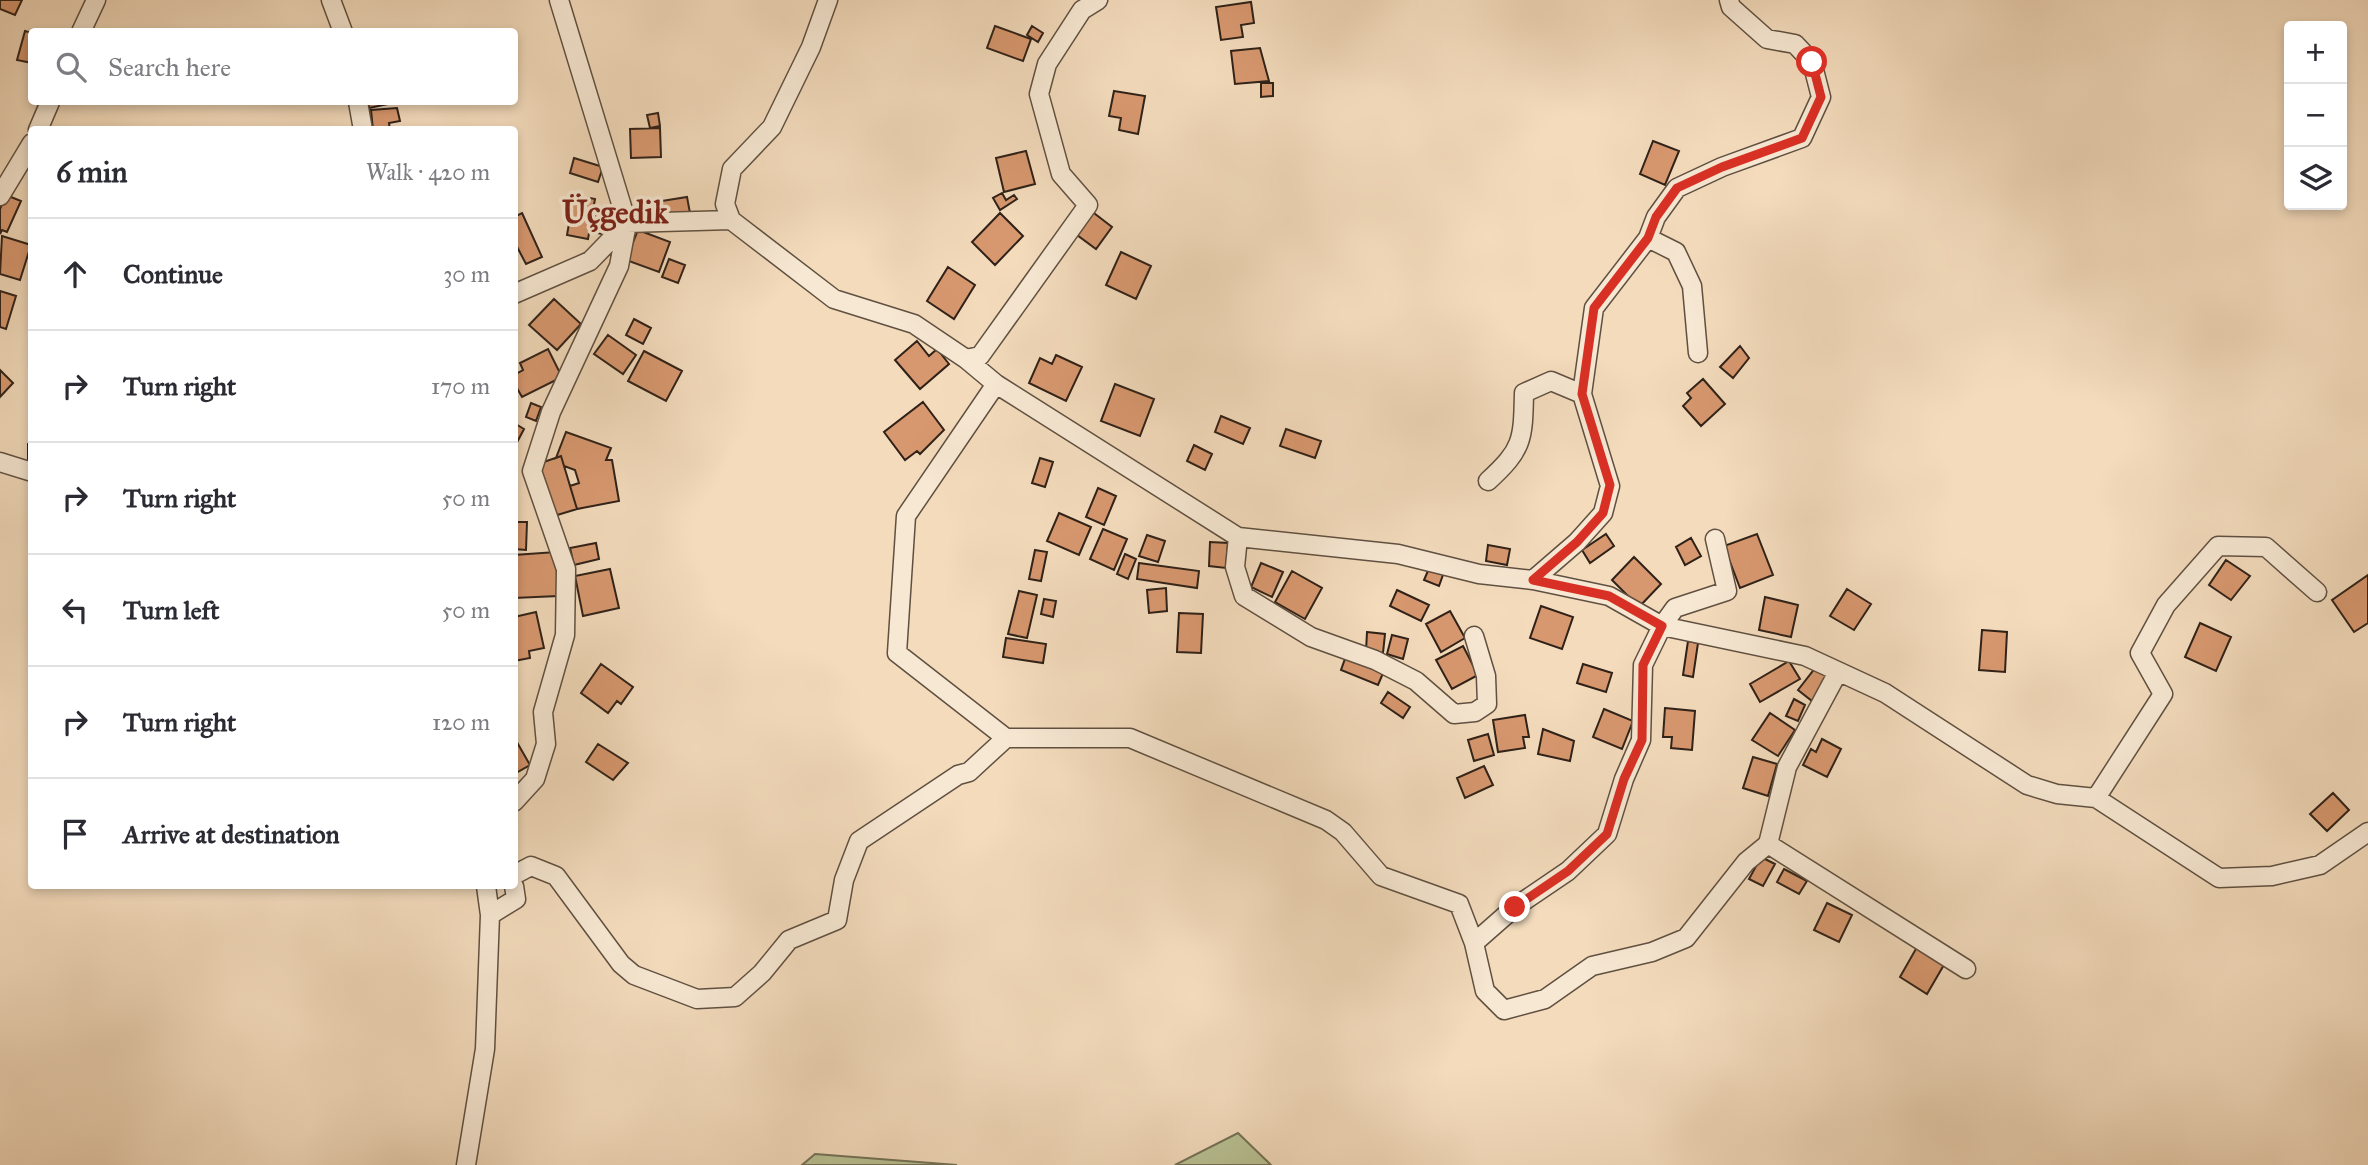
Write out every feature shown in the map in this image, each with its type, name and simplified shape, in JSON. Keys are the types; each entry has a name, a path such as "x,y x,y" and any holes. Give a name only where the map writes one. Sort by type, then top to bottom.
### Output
{"street":[{"path":"84,28 96,0"},
{"path":"331,0 342,28"},
{"path":"518,798 535,779 546,744 543,712 565,635 566,569 532,471 551,412 619,266 627,223 559,0"},
{"path":"828,0 811,47 772,127 732,169 725,204 731,220 834,299 914,324 966,359 996,384 1238,537 1398,554 1479,574 1533,580 1609,596 1662,626 1805,656 1885,692 2027,785 2057,794 2095,798 2219,878 2272,876 2320,865 2368,832"},
{"path":"966,359 980,356 1088,205 1061,174 1039,94 1046,64 1082,10 1098,0"},
{"path":"1533,580 1577,542 1603,513 1610,485 1582,394 1594,308 1648,238 1656,217 1677,188 1722,167 1802,138 1821,97 1812,62 1794,44 1767,38 1731,6 1729,0"},
{"path":"40,126 49,105"},
{"path":"359,105 362,126"},
{"path":"0,196 28,150"},
{"path":"518,292 590,261 627,223 731,220"},
{"path":"1648,238 1676,252 1692,286 1698,353"},
{"path":"1488,481 1515,456 1524,427 1524,393 1551,381 1582,394"},
{"path":"996,384 906,516 897,653 1006,738 1130,738 1326,820 1343,832 1381,876 1459,904 1474,943 1485,991 1504,1010 1545,999 1592,966 1652,952 1686,938 1746,862 1768,844 1787,767 1838,672"},
{"path":"0,462 28,471"},
{"path":"1238,537 1235,567 1244,596 1311,637 1374,660 1416,681 1454,714 1475,712 1487,704 1486,676 1474,636"},
{"path":"1474,943 1515,907 1568,871 1607,834 1624,779 1642,740 1643,665 1662,626 1675,608 1727,591 1715,540"},
{"path":"2095,798 2163,695 2140,653 2166,605 2218,546 2266,547 2318,592"},
{"path":"518,873 531,866 555,876 621,964 634,975 697,999 735,997 762,973 789,940 837,920 844,880 859,841 958,775 969,772 1006,738"},
{"path":"1768,844 1966,969"},
{"path":"466,1165 485,1049 491,915 487,889"},
{"path":"491,915 516,899 514,889"}],"green space":[{"path":"1238,1133 1271,1165 1175,1165"},
{"path":"815,1154 957,1165 802,1165"}],"building":[{"path":"0,0 22,0 15,15 0,9"},
{"path":"1251,2 1254,23 1241,25 1243,37 1221,40 1216,7"},
{"path":"995,26 1031,39 1023,61 987,48"},
{"path":"1032,26 1043,33 1038,42 1027,35"},
{"path":"25,31 28,32 28,62 17,60"},
{"path":"1260,48 1269,81 1235,84 1231,51"},
{"path":"1261,83 1273,83 1273,96 1261,97"},
{"path":"1114,91 1145,96 1138,134 1119,130 1121,118 1109,116"},
{"path":"397,108 400,121 389,123 389,126 373,126 371,110"},
{"path":"658,113 660,126 650,128 647,115"},
{"path":"660,128 661,157 631,158 630,129"},
{"path":"1653,141 1679,151 1665,185 1640,174"},
{"path":"1026,151 1035,184 1004,192 996,158"},
{"path":"574,158 603,167 598,182 570,173"},
{"path":"1002,193 1006,200 1014,195 1017,199 1000,210 993,198"},
{"path":"6,195 21,201 7,232 2,230 0,234 0,209"},
{"path":"574,195 595,199 588,239 567,235"},
{"path":"687,197 690,213 646,220 643,204"},
{"path":"597,206 608,209 603,234 591,232"},
{"path":"1090,210 1112,227 1096,249 1073,232"},
{"path":"522,213 542,257 526,264 518,249 518,215"},
{"path":"1000,213 1023,236 995,265 972,242"},
{"path":"638,230 670,242 659,272 626,260"},
{"path":"2,236 28,244 28,255 20,280 0,274"},
{"path":"1121,252 1151,266 1136,299 1106,285"},
{"path":"669,259 685,265 678,283 662,277"},
{"path":"948,267 975,285 954,319 927,301"},
{"path":"0,291 16,296 6,329 0,327"},
{"path":"554,299 581,324 557,350 529,325"},
{"path":"634,319 651,328 643,344 626,335"},
{"path":"608,335 636,355 623,374 594,354"},
{"path":"917,341 929,356 937,349 949,364 920,389 895,360"},
{"path":"1740,346 1749,358 1733,378 1720,367"},
{"path":"548,349 562,377 522,397 518,390 518,373 523,370 520,363"},
{"path":"644,351 682,371 666,401 628,381"},
{"path":"1056,355 1082,367 1066,401 1029,383 1040,358 1052,364"},
{"path":"0,370 13,383 0,397"},
{"path":"1703,379 1725,404 1701,426 1683,406 1691,398 1687,393"},
{"path":"1115,384 1154,399 1140,436 1101,421"},
{"path":"923,402 944,430 920,454 917,451 905,460 884,432"},
{"path":"531,403 541,407 536,421 526,417"},
{"path":"1221,416 1250,428 1243,444 1215,432"},
{"path":"518,425 524,429 518,440"},
{"path":"1286,429 1321,441 1315,458 1280,446"},
{"path":"566,432 611,448 606,460 612,460 619,501 577,509 570,486 579,483 575,470 564,466 561,456 556,458"},
{"path":"1194,445 1212,454 1205,470 1187,461"},
{"path":"561,456 577,509 554,516 538,464"},
{"path":"1040,458 1053,462 1045,487 1032,483"},
{"path":"1098,488 1116,496 1104,525 1086,517"},
{"path":"1059,513 1091,527 1079,555 1047,541"},
{"path":"518,522 527,522 526,550 518,549"},
{"path":"1103,529 1127,539 1114,570 1090,559"},
{"path":"1606,534 1614,546 1590,563 1582,550"},
{"path":"1757,534 1773,575 1740,588 1724,546"},
{"path":"1147,535 1165,541 1158,562 1139,556"},
{"path":"1691,538 1701,556 1685,565 1676,547"},
{"path":"1210,542 1228,543 1226,568 1209,566"},
{"path":"596,543 599,559 574,565 570,548"},
{"path":"1488,545 1510,549 1507,565 1486,561"},
{"path":"1035,550 1047,552 1041,581 1029,579"},
{"path":"556,552 558,596 518,598 518,555"},
{"path":"1125,554 1136,559 1128,579 1117,574"},
{"path":"1634,557 1661,584 1639,607 1612,580"},
{"path":"2226,560 2250,576 2231,600 2209,585"},
{"path":"1139,563 1199,571 1197,588 1137,579"},
{"path":"1261,563 1283,572 1272,597 1251,587"},
{"path":"1430,566 1444,572 1439,586 1424,580"},
{"path":"610,569 619,608 583,616 575,576"},
{"path":"1292,571 1322,588 1305,619 1275,602"},
{"path":"2368,575 2368,623 2354,632 2332,600"},
{"path":"1166,588 1167,611 1149,613 1147,590"},
{"path":"1847,589 1871,604 1854,630 1830,616"},
{"path":"1397,590 1429,605 1421,621 1390,606"},
{"path":"1019,591 1037,595 1027,638 1008,634"},
{"path":"1765,597 1798,605 1791,637 1759,630"},
{"path":"1044,599 1056,601 1053,617 1041,614"},
{"path":"1541,606 1573,617 1562,649 1530,638"},
{"path":"1450,611 1465,638 1441,652 1426,624"},
{"path":"536,612 544,648 529,651 530,658 518,660 518,616"},
{"path":"1179,613 1203,614 1201,653 1177,652"},
{"path":"2200,623 2231,637 2216,671 2185,657"},
{"path":"1982,630 2007,632 2005,672 1979,670"},
{"path":"1367,632 1385,634 1383,653 1366,651"},
{"path":"1392,635 1408,639 1403,659 1387,654"},
{"path":"1006,638 1046,644 1043,663 1003,657"},
{"path":"1688,641 1698,643 1693,677 1683,675"},
{"path":"1463,646 1478,675 1452,689 1436,660"},
{"path":"1346,656 1384,671 1378,685 1341,670"},
{"path":"1789,661 1800,679 1760,702 1750,684"},
{"path":"601,664 633,687 621,704 617,701 608,713 581,693"},
{"path":"1583,664 1612,673 1606,692 1577,683"},
{"path":"1816,667 1830,678 1812,701 1798,690"},
{"path":"1388,692 1410,707 1403,718 1381,703"},
{"path":"1794,699 1805,705 1798,721 1786,716"},
{"path":"1665,708 1695,711 1692,750 1671,748 1672,737 1663,737"},
{"path":"1604,709 1633,721 1622,749 1593,737"},
{"path":"1770,713 1795,730 1778,756 1752,740"},
{"path":"1525,715 1529,737 1523,737 1525,748 1498,752 1493,720"},
{"path":"1543,729 1574,741 1570,761 1538,754"},
{"path":"1488,734 1494,755 1474,761 1468,740"},
{"path":"1822,739 1841,749 1827,777 1803,765 1811,749 1816,752"},
{"path":"518,744 530,765 518,772"},
{"path":"598,744 628,763 613,780 586,762"},
{"path":"1753,757 1777,764 1768,796 1743,788"},
{"path":"1484,766 1493,785 1465,798 1457,778"},
{"path":"2333,793 2349,810 2327,831 2310,814"},
{"path":"1761,857 1775,864 1763,886 1749,879"},
{"path":"1784,869 1807,881 1799,894 1777,882"},
{"path":"1827,903 1852,915 1839,942 1814,930"},
{"path":"1917,947 1945,963 1927,994 1900,977"}],"district":[{"name":"Üçgedik","path":"615,212"}],"route":[{"path":"1515,907 1568,871 1607,834 1624,779 1642,740 1643,665 1662,626 1609,596 1533,580 1577,542 1603,513 1610,485 1582,394 1594,308 1648,238 1656,217 1677,188 1722,167 1802,138 1821,97 1812,62"}]}
